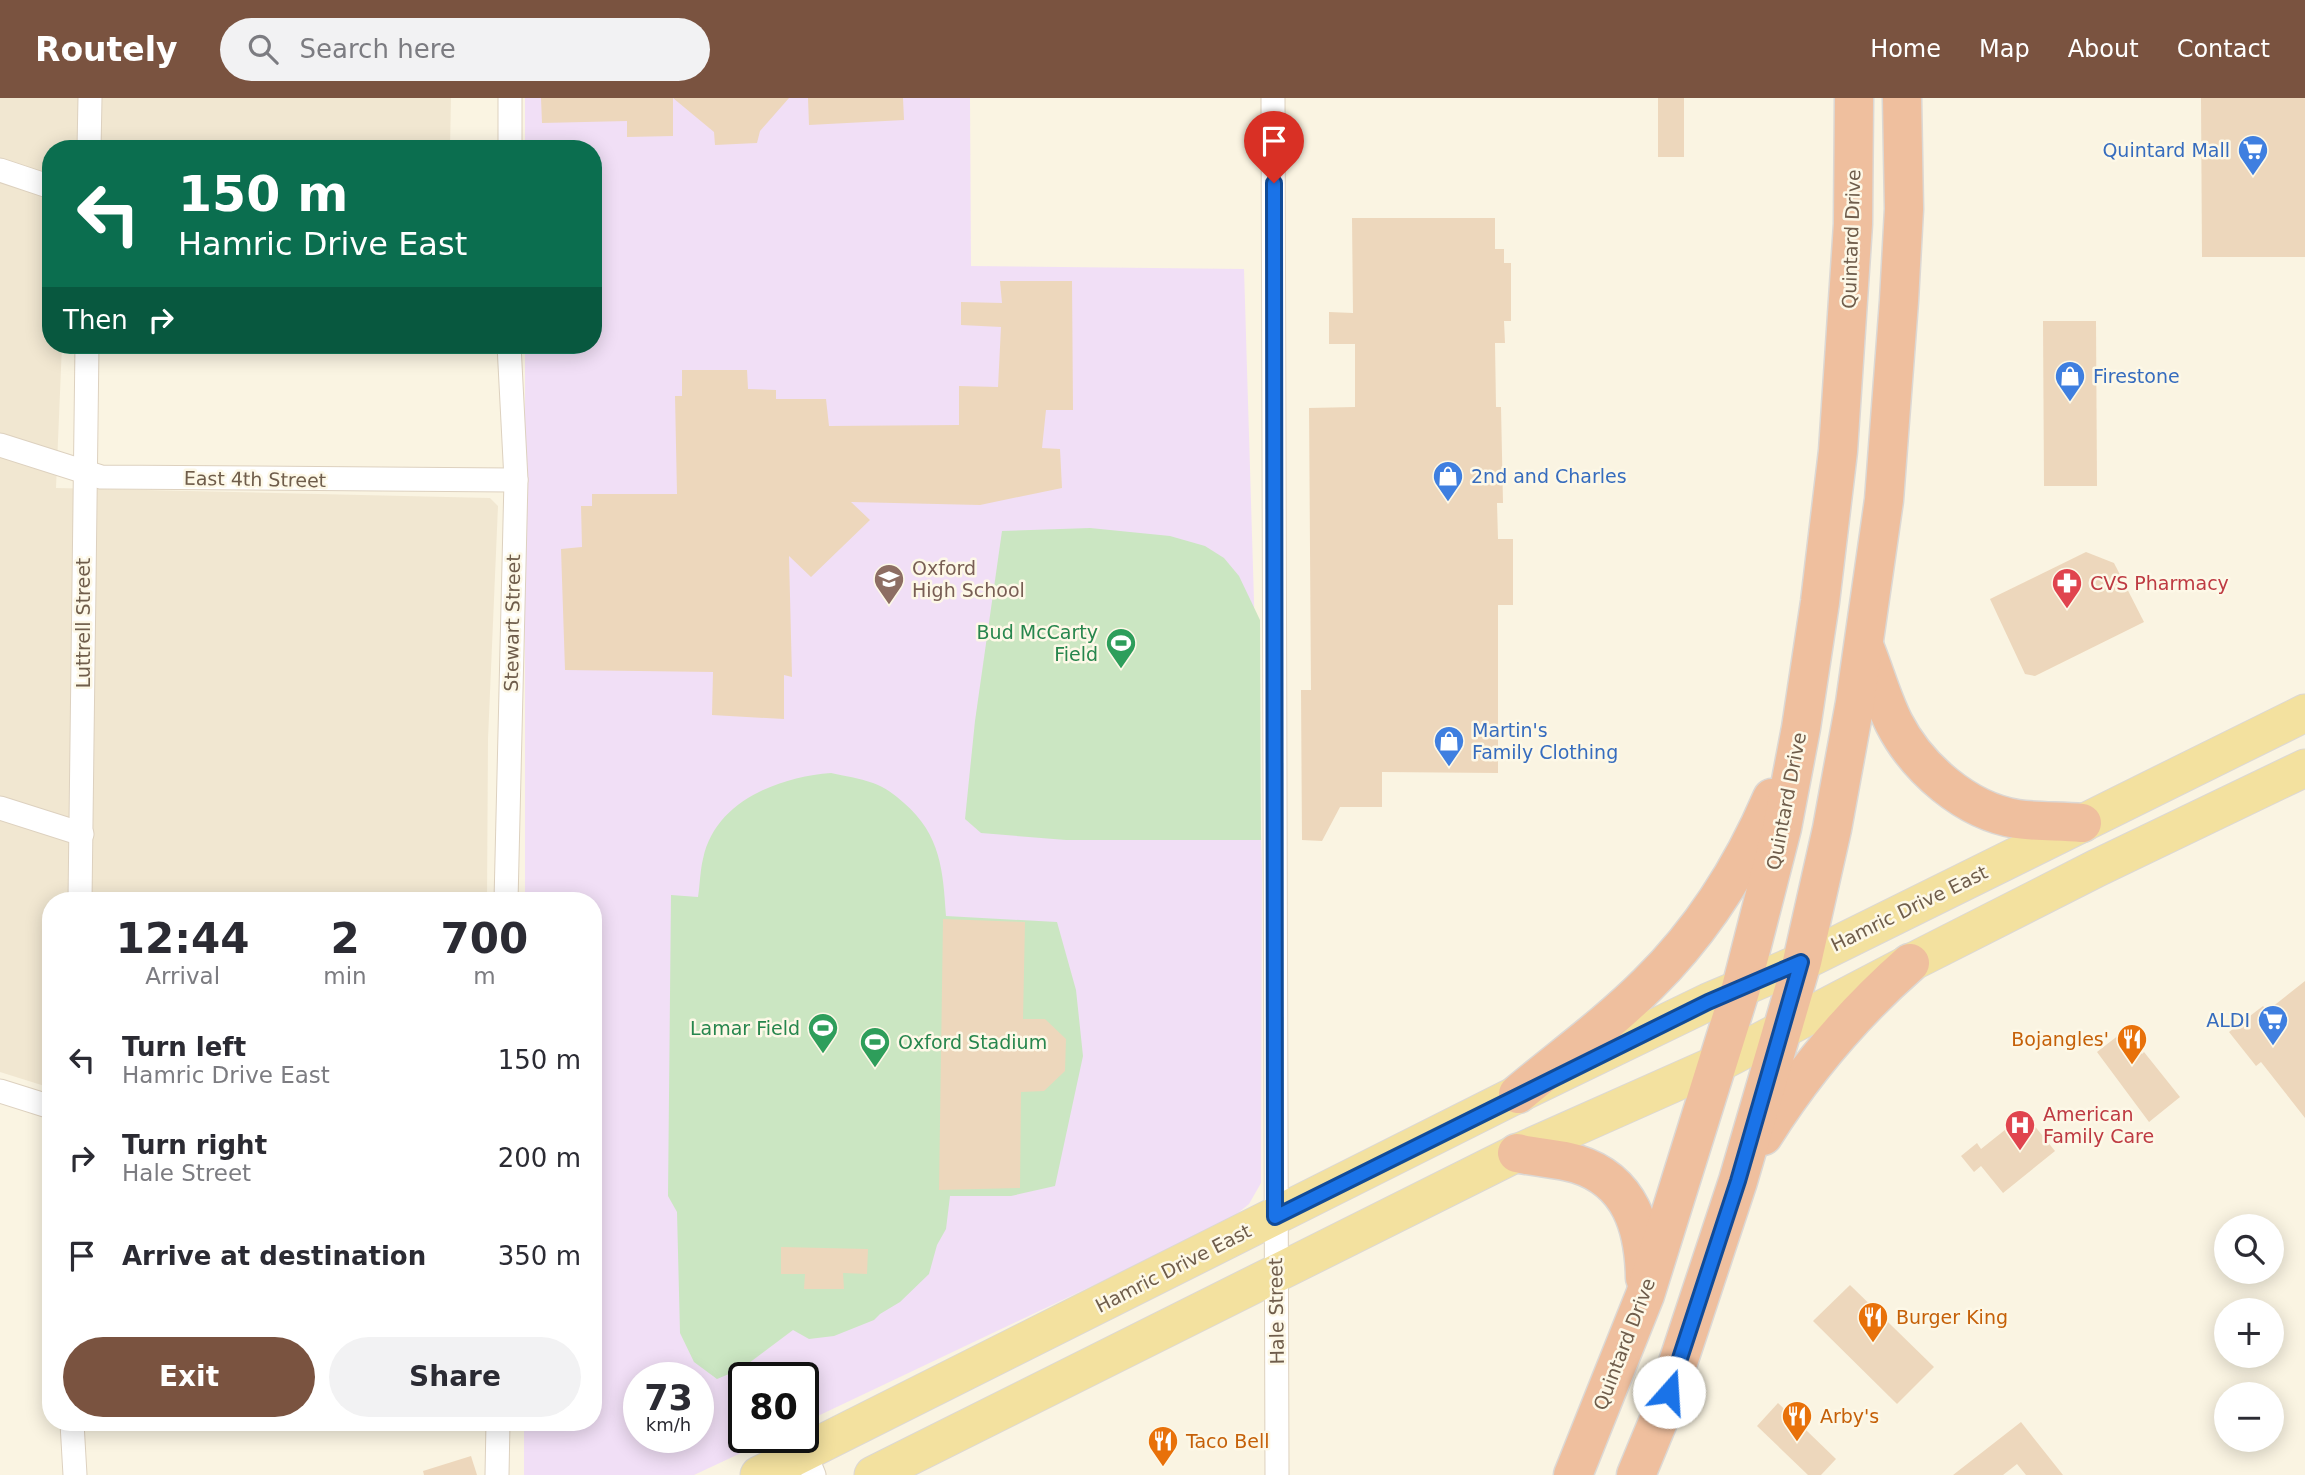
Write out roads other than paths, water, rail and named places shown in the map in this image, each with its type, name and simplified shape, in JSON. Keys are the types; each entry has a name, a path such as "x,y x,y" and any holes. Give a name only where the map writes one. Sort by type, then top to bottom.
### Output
{"highway":[{"name":"Quintard Drive","path":"1573,1475 1645,1295 1741,988 1782,828 1808,683 1830,527 1844,376 1853,224 1854,98"},
{"path":"1636,1475 1660,1418 1738,1181 1801,962 1832,829 1884,500 1904,209 1902,98"},
{"path":"1863,643 1895,724 1906,744 1936,777 1973,803 2016,819 2081,823"},
{"path":"1518,1094 1648,984 1698,929 1720,898 1758,830 1773,795 1808,683"},
{"path":"1738,1181 1803,1076 1853,1016 1910,963"},
{"path":"1517,1153 1578,1164 1607,1180 1619,1191 1629,1204 1641,1231 1645,1295"}],"main road":[{"name":"Hamric Drive East","path":"759,1475 810,1464 1275,1217 1518,1094 1708,1002 1801,962 2305,713"},
{"path":"873,1475 1517,1153 1717,1064 2097,868 2305,768"}],"street":[{"path":"89,140 90,98"},
{"path":"510,98 510,140"},
{"name":"Hale Street","path":"1273,98 1277,1475"},
{"path":"0,170 42,184"},
{"name":"Luttrell Street","path":"80,892 87,354"},
{"name":"Stewart Street","path":"506,892 516,480 509,354"},
{"name":"East 4th Street","path":"0,445 100,477 516,480"},
{"path":"0,808 82,834"},
{"path":"0,1091 42,1104"},
{"path":"72,1431 75,1475"},
{"path":"497,1475 498,1431"}],"place":[{"name":"Quintard Mall","path":"2253,177"},
{"name":"Firestone","path":"2070,403"},
{"name":"2nd and Charles","path":"1448,503"},
{"name":"Oxford High School","path":"889,606"},
{"name":"CVS Pharmacy","path":"2067,610"},
{"name":"Bud McCarty Field","path":"1121,670"},
{"name":"Martin's Family Clothing","path":"1449,768"},
{"name":"ALDI","path":"2273,1047"},
{"name":"Lamar Field","path":"823,1055"},
{"name":"Bojangles'","path":"2132,1066"},
{"name":"Oxford Stadium","path":"875,1069"},
{"name":"American Family Care","path":"2020,1152"},
{"name":"Burger King","path":"1873,1344"},
{"name":"Arby's","path":"1797,1443"},
{"name":"Taco Bell","path":"1163,1468"}]}
